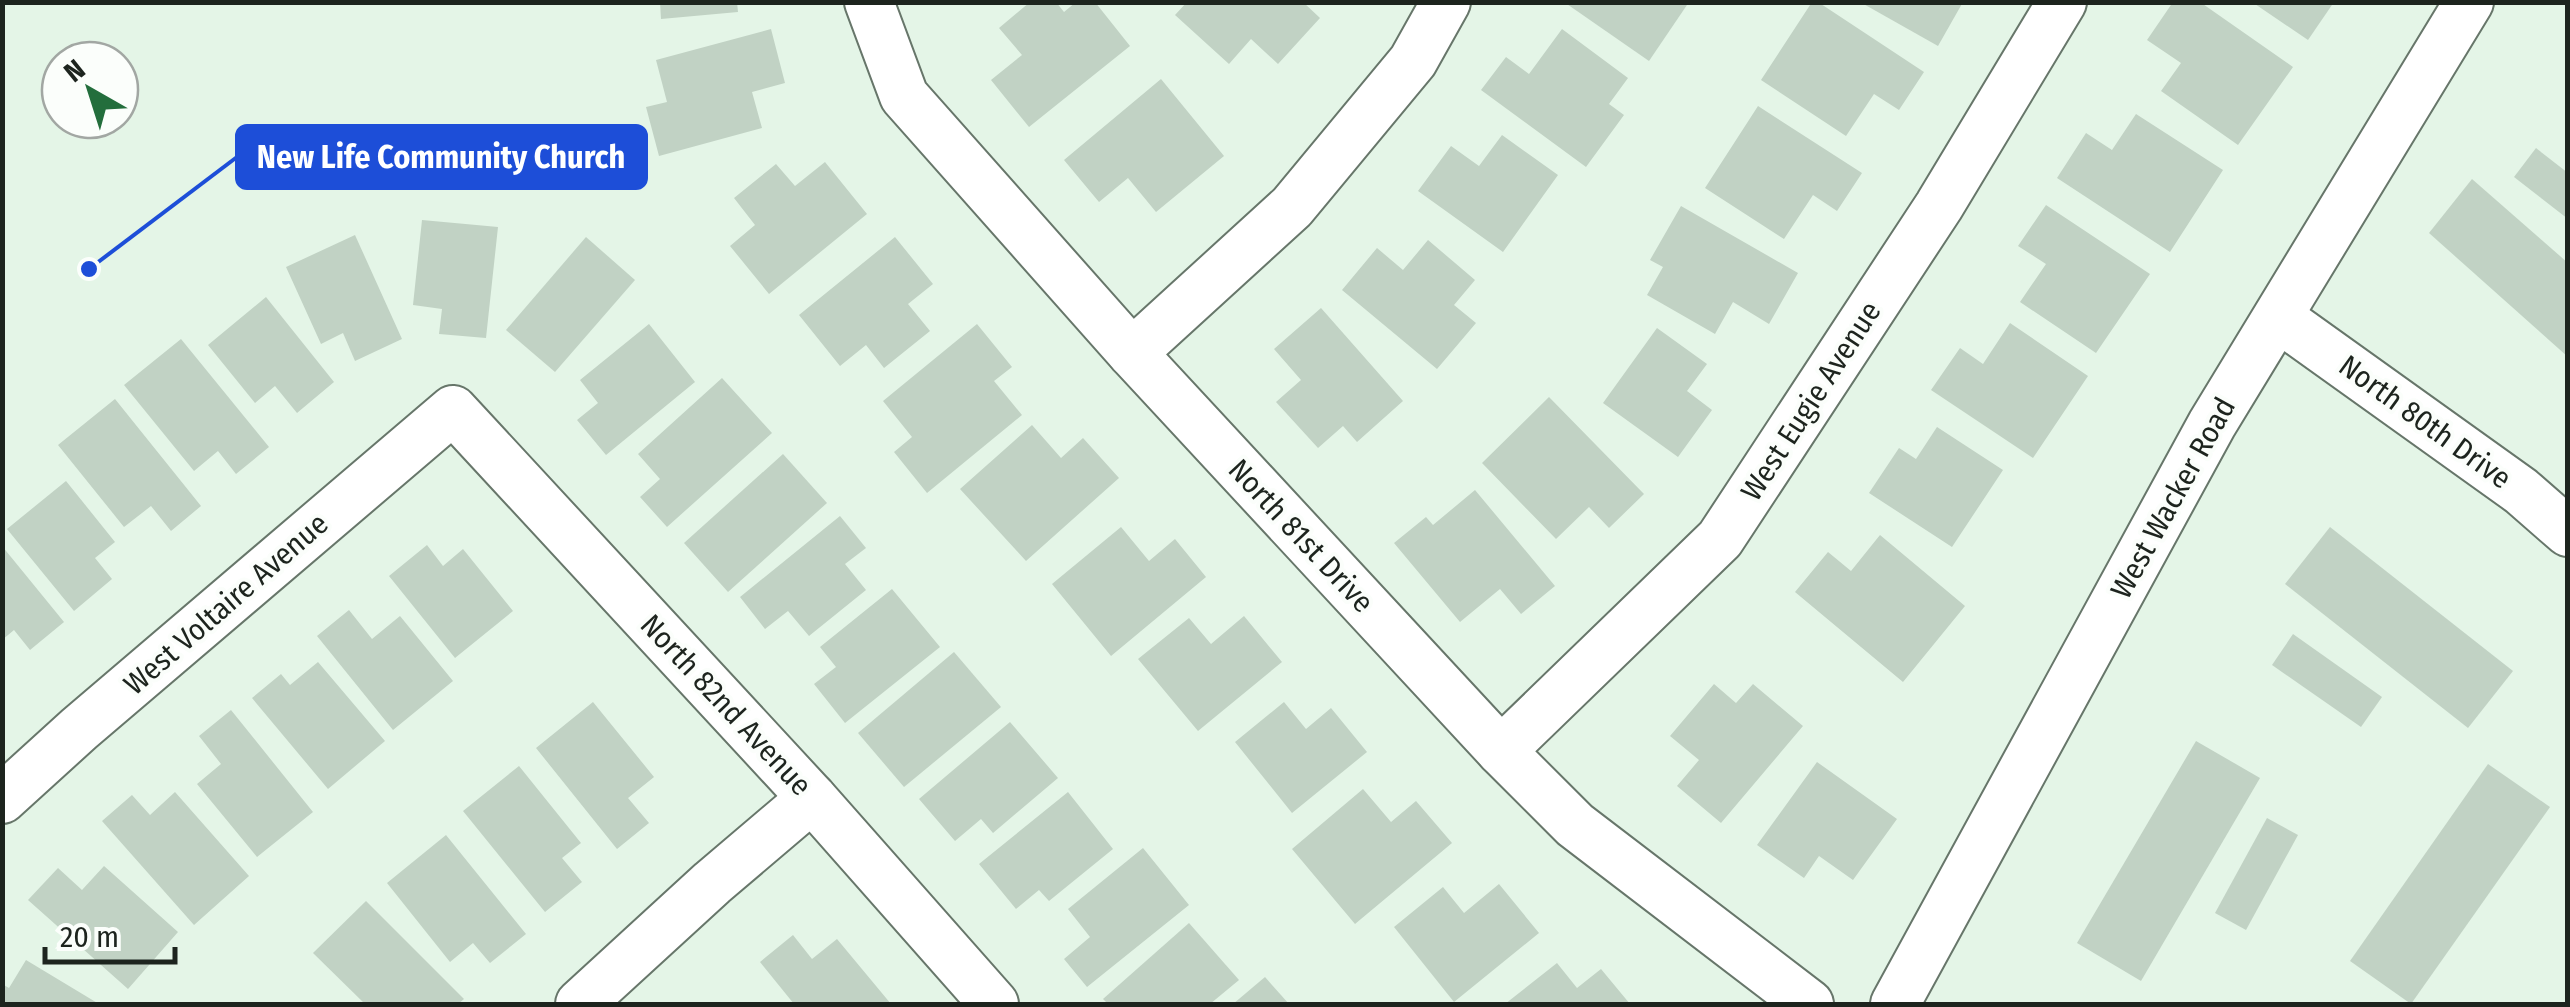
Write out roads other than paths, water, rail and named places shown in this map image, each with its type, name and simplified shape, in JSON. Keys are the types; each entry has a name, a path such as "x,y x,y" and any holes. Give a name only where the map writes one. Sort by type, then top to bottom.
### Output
{"street":[{"name":"North 81st Drive","path":"868,2 904,96 1132,354 1501,750 1575,824 1809,1004"},
{"path":"1132,354 1292,207 1413,62 1446,2"},
{"name":"West Eugie Avenue","path":"1501,750 1720,540 1939,206 2062,2"},
{"name":"West Wacker Road","path":"1895,1004 2212,424 2468,2"},
{"name":"North 80th Drive","path":"2278,317 2506,479 2568,532"},
{"name":"North 82nd Avenue","path":"452,410 812,798 994,1004"},
{"name":"West Voltaire Avenue","path":"2,799 452,410"},
{"path":"580,1004 712,882 812,798"}],"place":[{"name":"New Life Community Church","path":"89,269"}]}
